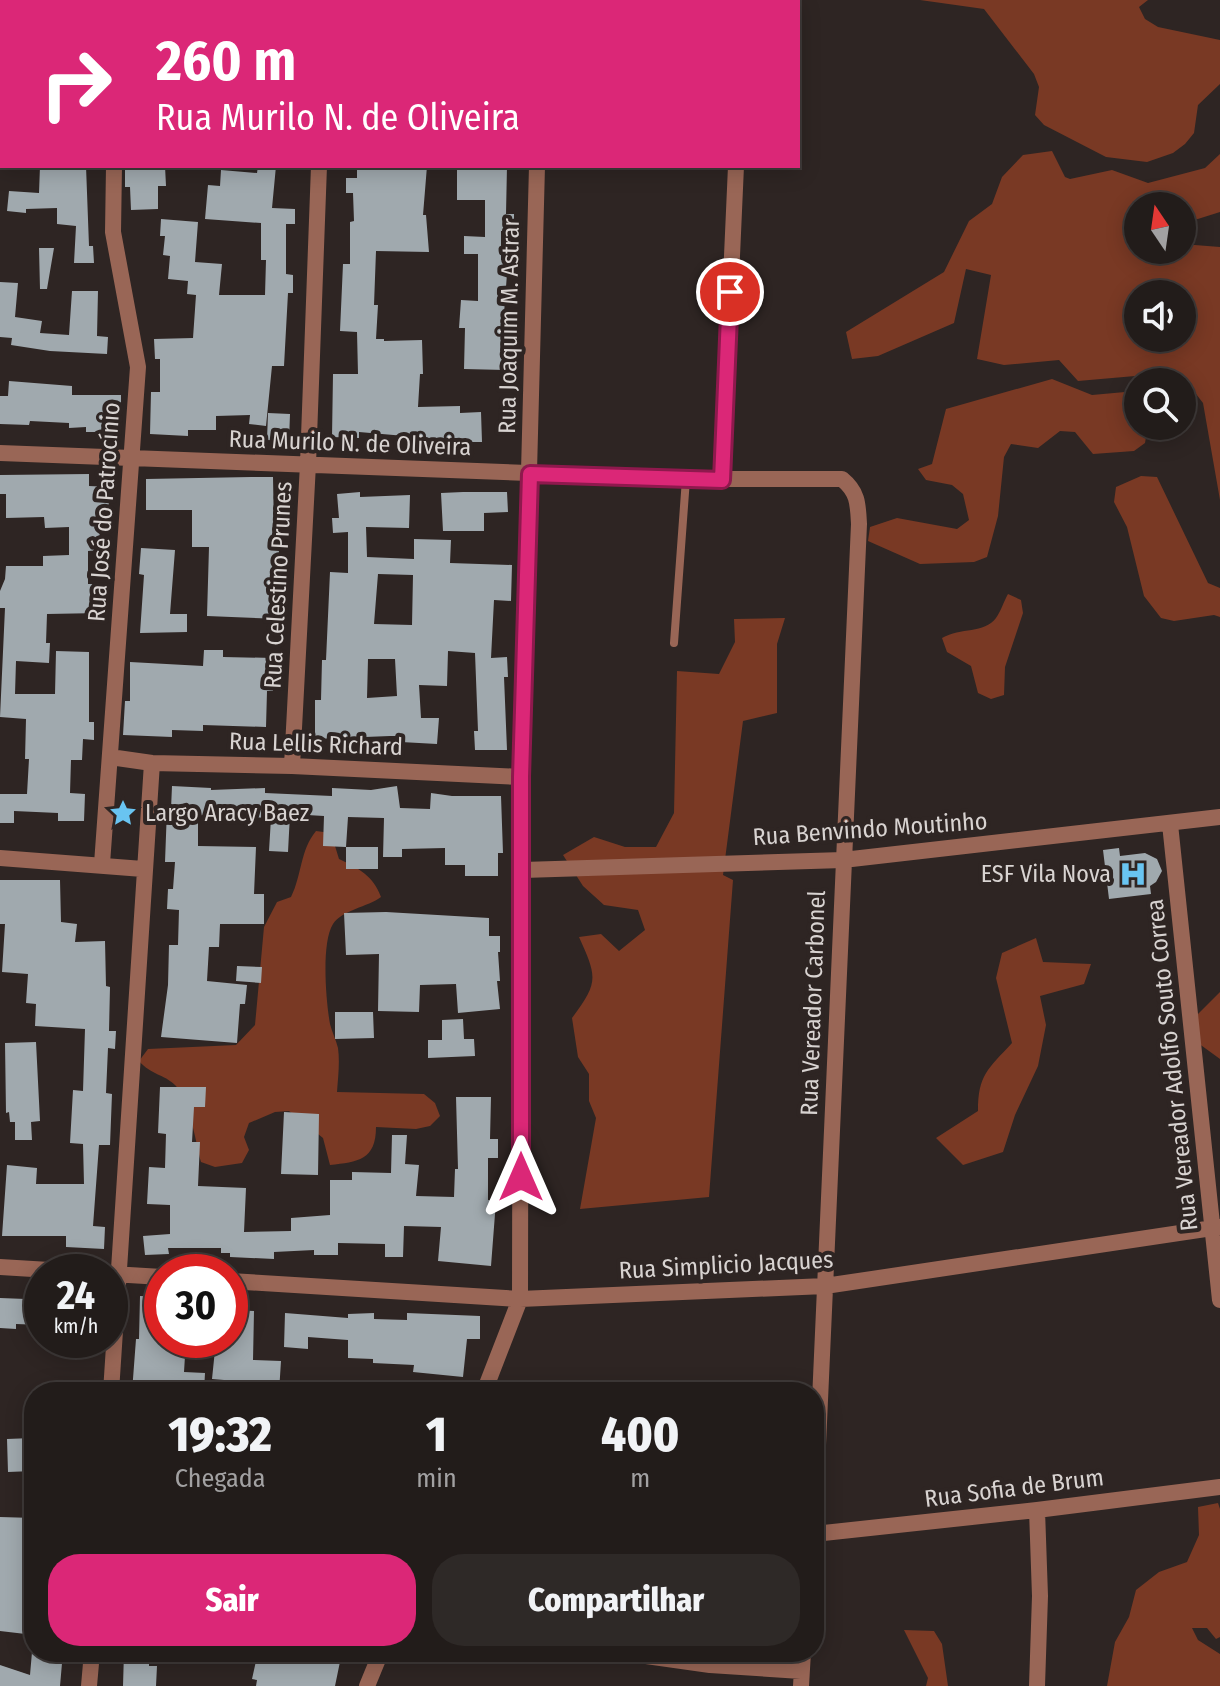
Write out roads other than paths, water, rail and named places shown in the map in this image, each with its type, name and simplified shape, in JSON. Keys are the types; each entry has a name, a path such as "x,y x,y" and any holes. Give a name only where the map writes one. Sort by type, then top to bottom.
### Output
{"street":[{"name":"Rua José do Patrocínio","path":"102,864 138,367 113,232 114,168"},
{"name":"Rua Celestino Prunes","path":"292,766 319,168"},
{"name":"Rua Joaquim M. Astrar","path":"488,1382 520,1299 521,777 537,168"},
{"path":"722,480 736,168"},
{"name":"Rua Murilo N. de Oliveira","path":"0,453 686,479 842,479"},
{"name":"Rua Vereador Carbonel","path":"821,1382 859,524 858,498 842,479"},
{"name":"Rua Lellis Richard","path":"110,757 152,763 521,777"},
{"path":"116,1254 152,763"},
{"name":"Rua Benvindo Moutinho","path":"523,870 843,860 1220,817"},
{"name":"Rua Vereador Adolfo Souto Correa","path":"1170,824 1217,1227 1220,1300"},
{"path":"0,858 143,869"},
{"name":"Rua Simplicio Jacques","path":"248,1282 520,1299 825,1286 1217,1227"},
{"path":"0,1267 24,1268"},
{"path":"111,1382 112,1358"},
{"name":"Rua Sofia de Brum","path":"824,1533 1220,1487"},
{"path":"1037,1510 1040,1596 1037,1686"},
{"path":"89,1686 91,1662"},
{"path":"367,1686 377,1662"},
{"path":"689,1662 801,1678"}],"lane":[{"path":"674,643 686,479"}],"place":[{"name":"Largo Aracy Baez","path":"123,813"},
{"name":"ESF Vila Nova","path":"1133,874"}]}
